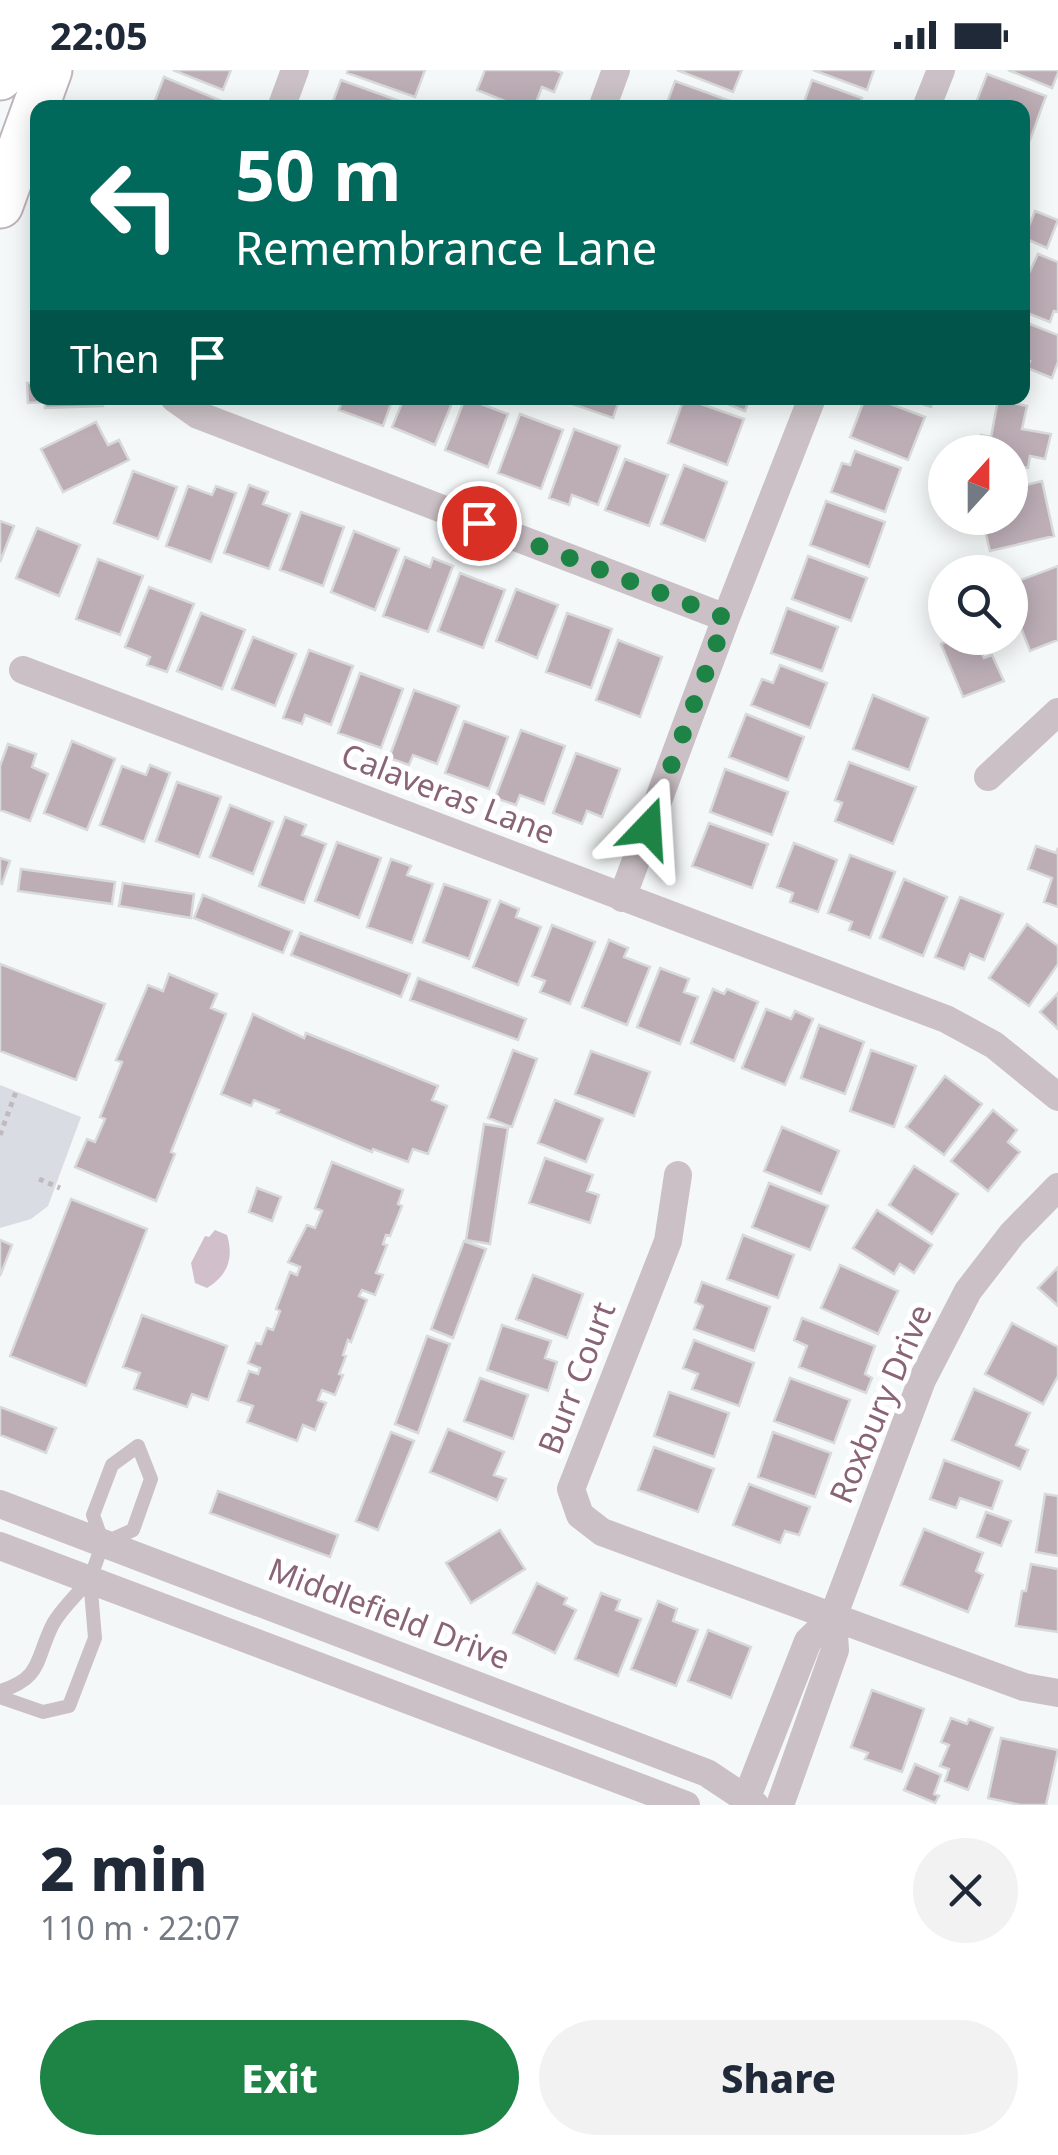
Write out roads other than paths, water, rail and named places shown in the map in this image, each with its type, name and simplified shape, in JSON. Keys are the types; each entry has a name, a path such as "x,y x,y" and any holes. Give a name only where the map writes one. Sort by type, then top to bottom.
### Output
{"main road":[{"path":"38,100 49,70"},
{"path":"0,204 30,122"}],"street":[{"path":"283,100 295,70"},
{"path":"605,100 616,70"},
{"path":"929,100 941,70"},
{"path":"184,405 198,415 726,618"},
{"path":"622,898 809,405"},
{"name":"Calaveras Lane","path":"22,670 946,1018 994,1045 1058,1096"},
{"path":"988,776 1058,712"},
{"name":"Burr Court","path":"678,1175 668,1240 571,1489 580,1515 602,1532 1024,1688 1058,1693"},
{"name":"Roxbury Drive","path":"780,1805 836,1650 834,1617 922,1380 968,1291 1012,1234 1058,1187"},
{"name":"Middlefield Drive","path":"0,1504 708,1772 750,1803"},
{"path":"0,1546 686,1805"},
{"name":"Roxbury Drive","path":"750,1803 808,1641 834,1617"},
{"path":"716,1805 750,1803"}],"lane":[{"path":"0,1694 26,1682 35,1671 54,1622 90,1580 103,1544 93,1515 112,1465 138,1446 151,1480 133,1530 103,1544"},
{"path":"0,1694 43,1712 69,1706 95,1638 90,1580"}]}
